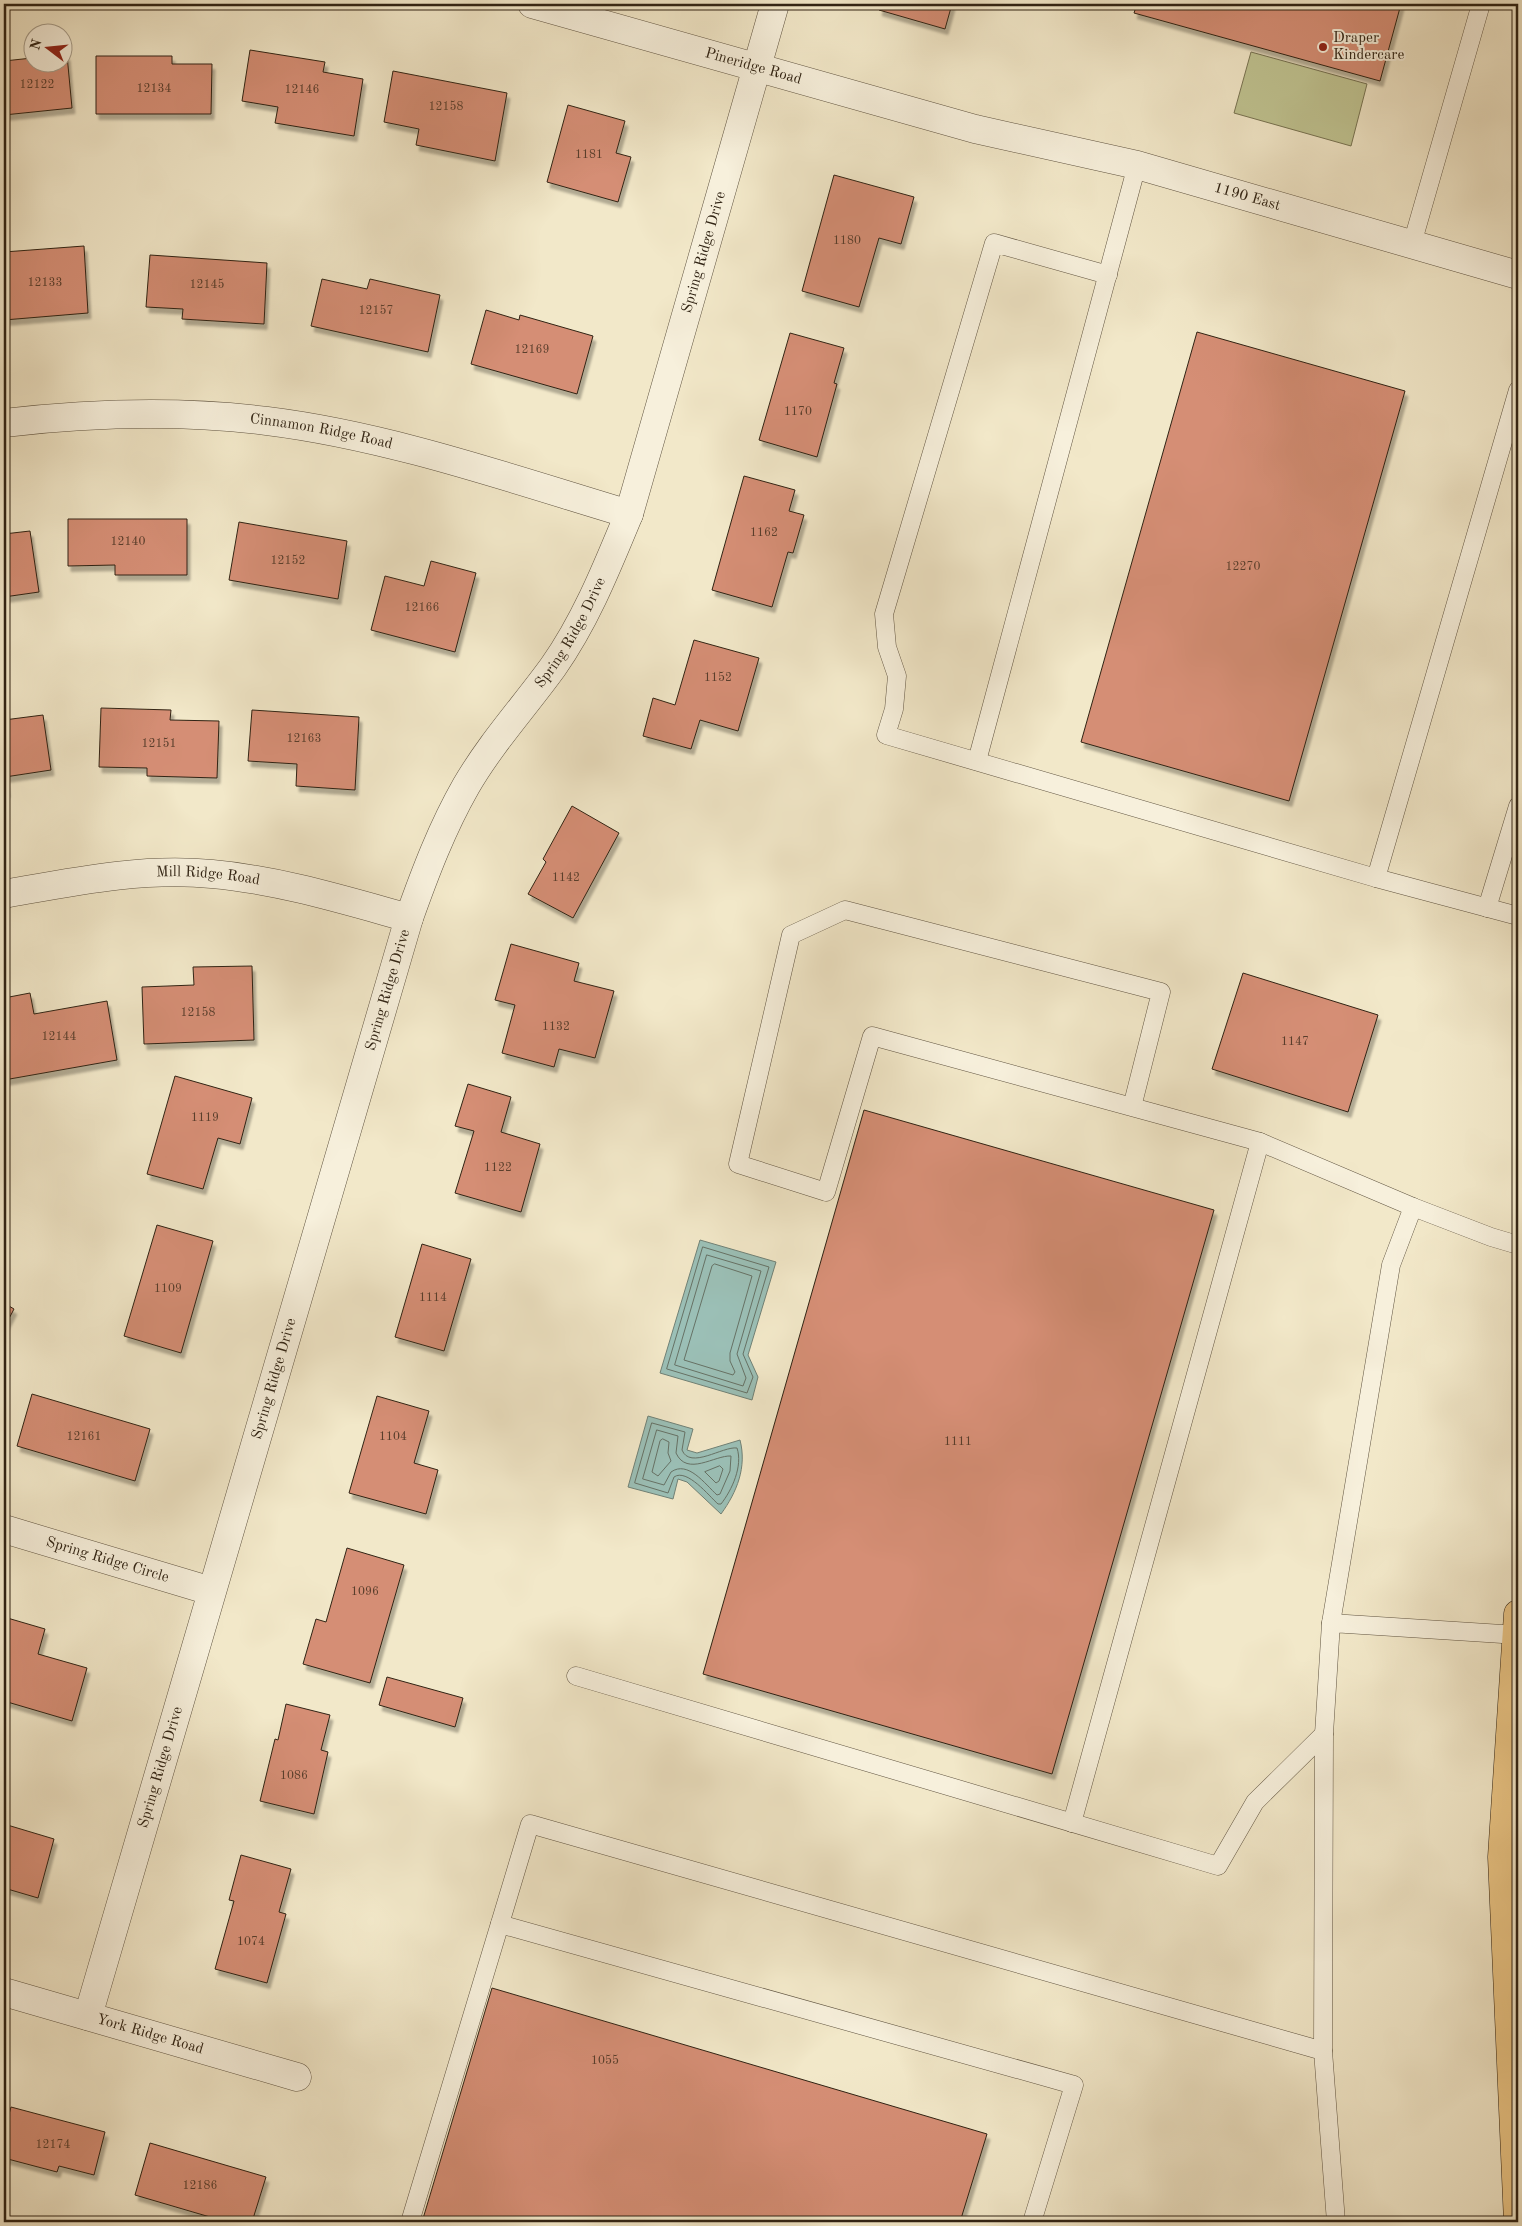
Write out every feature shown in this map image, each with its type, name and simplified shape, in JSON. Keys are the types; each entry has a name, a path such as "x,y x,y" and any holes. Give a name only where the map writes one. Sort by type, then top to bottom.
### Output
{"main road":[{"path":"1517,1628 1502,1857 1518,2222"}],"street":[{"name":"Pineridge Road","path":"532,4 975,129"},
{"name":"Spring Ridge Drive","path":"88,2016 409,918 432,852 466,785 506,726 558,658 597,592 629,514 775,4"},
{"name":"1190 East","path":"975,129 1137,165 1518,275"},
{"name":"Cinnamon Ridge Road","path":"4,423 77,415 172,414 268,421 362,438 437,457 629,514"},
{"name":"Mill Ridge Road","path":"4,894 83,880 142,873 210,874 278,883 409,918"},
{"name":"Spring Ridge Circle","path":"4,1529 212,1591"},
{"name":"York Ridge Road","path":"4,1992 296,2077"}],"lane":[{"path":"1412,244 1481,4"},
{"path":"977,761 1137,165"},
{"path":"1108,275 994,243 884,614 887,647 897,676 894,709 886,734 1376,878 1518,916"},
{"path":"1376,878 1518,393"},
{"path":"1487,908 1518,806"},
{"path":"1132,1107 1161,992 845,910 791,935 738,1164 826,1192 872,1036 1260,1142 1413,1207 1491,1238 1518,1245"},
{"path":"1072,1823 1260,1142"},
{"path":"1336,2222 1324,2051 1324,1734 1331,1623 1390,1265 1413,1207"},
{"path":"1331,1623 1517,1628"},
{"path":"576,1676 1218,1866 1255,1802 1324,1734"},
{"path":"410,2222 530,1824 1324,2051"},
{"path":"500,1924 1074,2085 1032,2222"}],"green space":[{"path":"1251,52 1367,84 1351,146 1234,113"}],"water":[{"path":"700,1240 776,1262 748,1355 758,1377 752,1400 660,1373"},
{"path":"648,1416 693,1429 687,1450 697,1453 740,1440 742,1460 739,1479 732,1497 721,1514 687,1482 678,1479 673,1499 628,1487"}],"building":[{"path":"881,4 952,4 945,29 879,10"},
{"name":"Draper Kindercare","path":"1137,4 1401,4 1380,81 1134,13"},
{"path":"250,50 325,62 323,72 363,79 354,136 275,123 278,107 242,101"},
{"path":"96,56 172,56 172,64 212,64 211,114 96,114"},
{"path":"22,59 22,72 69,72 72,108 4,115 4,61"},
{"path":"393,71 507,93 495,161 416,145 419,129 384,122"},
{"path":"568,105 625,121 616,153 631,157 618,202 547,182"},
{"path":"834,175 914,197 901,244 879,238 859,307 802,291"},
{"path":"84,246 88,313 4,320 4,252"},
{"path":"150,255 267,263 264,324 182,319 183,309 146,307"},
{"path":"322,279 367,289 370,279 440,295 428,352 311,326"},
{"path":"486,310 519,320 520,315 593,336 577,394 471,364"},
{"path":"1197,332 1405,391 1289,801 1081,742"},
{"path":"790,333 844,348 834,383 837,384 817,457 759,440"},
{"path":"744,476 795,490 789,511 804,515 793,553 788,552 772,607 712,590"},
{"path":"68,519 187,519 187,575 115,575 115,565 68,566"},
{"path":"239,522 347,541 338,599 229,580"},
{"path":"30,531 39,592 4,597 4,534"},
{"path":"431,561 476,573 455,652 371,630 385,576 424,586"},
{"path":"694,640 759,658 738,731 700,720 691,749 643,736 653,698 675,705"},
{"path":"101,708 171,710 170,720 219,721 217,778 147,776 147,768 99,767"},
{"path":"252,710 359,717 355,790 296,786 297,764 248,761"},
{"path":"43,715 51,770 5,777 7,792 4,792 4,720"},
{"path":"572,806 619,833 573,918 528,894 546,862 543,859"},
{"path":"511,944 579,963 574,981 614,991 595,1058 559,1049 554,1067 502,1053 515,1005 495,1000"},
{"path":"252,966 254,1040 144,1044 142,987 194,985 193,967"},
{"path":"1243,973 1378,1015 1348,1112 1212,1069"},
{"path":"30,993 34,1014 107,1001 117,1060 4,1080 4,998"},
{"path":"175,1076 252,1098 240,1144 218,1138 203,1189 147,1174"},
{"path":"468,1084 511,1097 501,1132 540,1144 521,1212 455,1193 474,1131 455,1126"},
{"path":"864,1110 1214,1210 1052,1774 703,1674"},
{"path":"157,1225 213,1241 181,1353 124,1336"},
{"path":"422,1244 471,1259 444,1351 395,1337"},
{"path":"4,1303 14,1309 4,1328"},
{"path":"32,1394 150,1429 135,1481 17,1446"},
{"path":"377,1396 429,1411 414,1463 438,1470 426,1514 349,1493"},
{"path":"347,1548 404,1565 370,1683 303,1664 316,1619 326,1622"},
{"path":"4,1617 45,1629 38,1654 87,1668 72,1721 4,1701"},
{"path":"387,1677 463,1698 455,1727 379,1705"},
{"path":"286,1704 330,1715 321,1750 328,1752 314,1814 260,1801 275,1739 278,1740"},
{"path":"4,1824 54,1839 38,1898 4,1888"},
{"path":"241,1855 291,1869 279,1912 286,1914 267,1983 215,1969 234,1901 229,1900"},
{"path":"492,1988 987,2134 960,2222 422,2222"},
{"path":"11,2107 105,2132 94,2175 59,2166 57,2172 4,2158 4,2133"},
{"path":"150,2143 266,2177 252,2222 227,2222 135,2195"}],"place":[{"name":"Draper Kindercare","path":"1323,47"}]}
